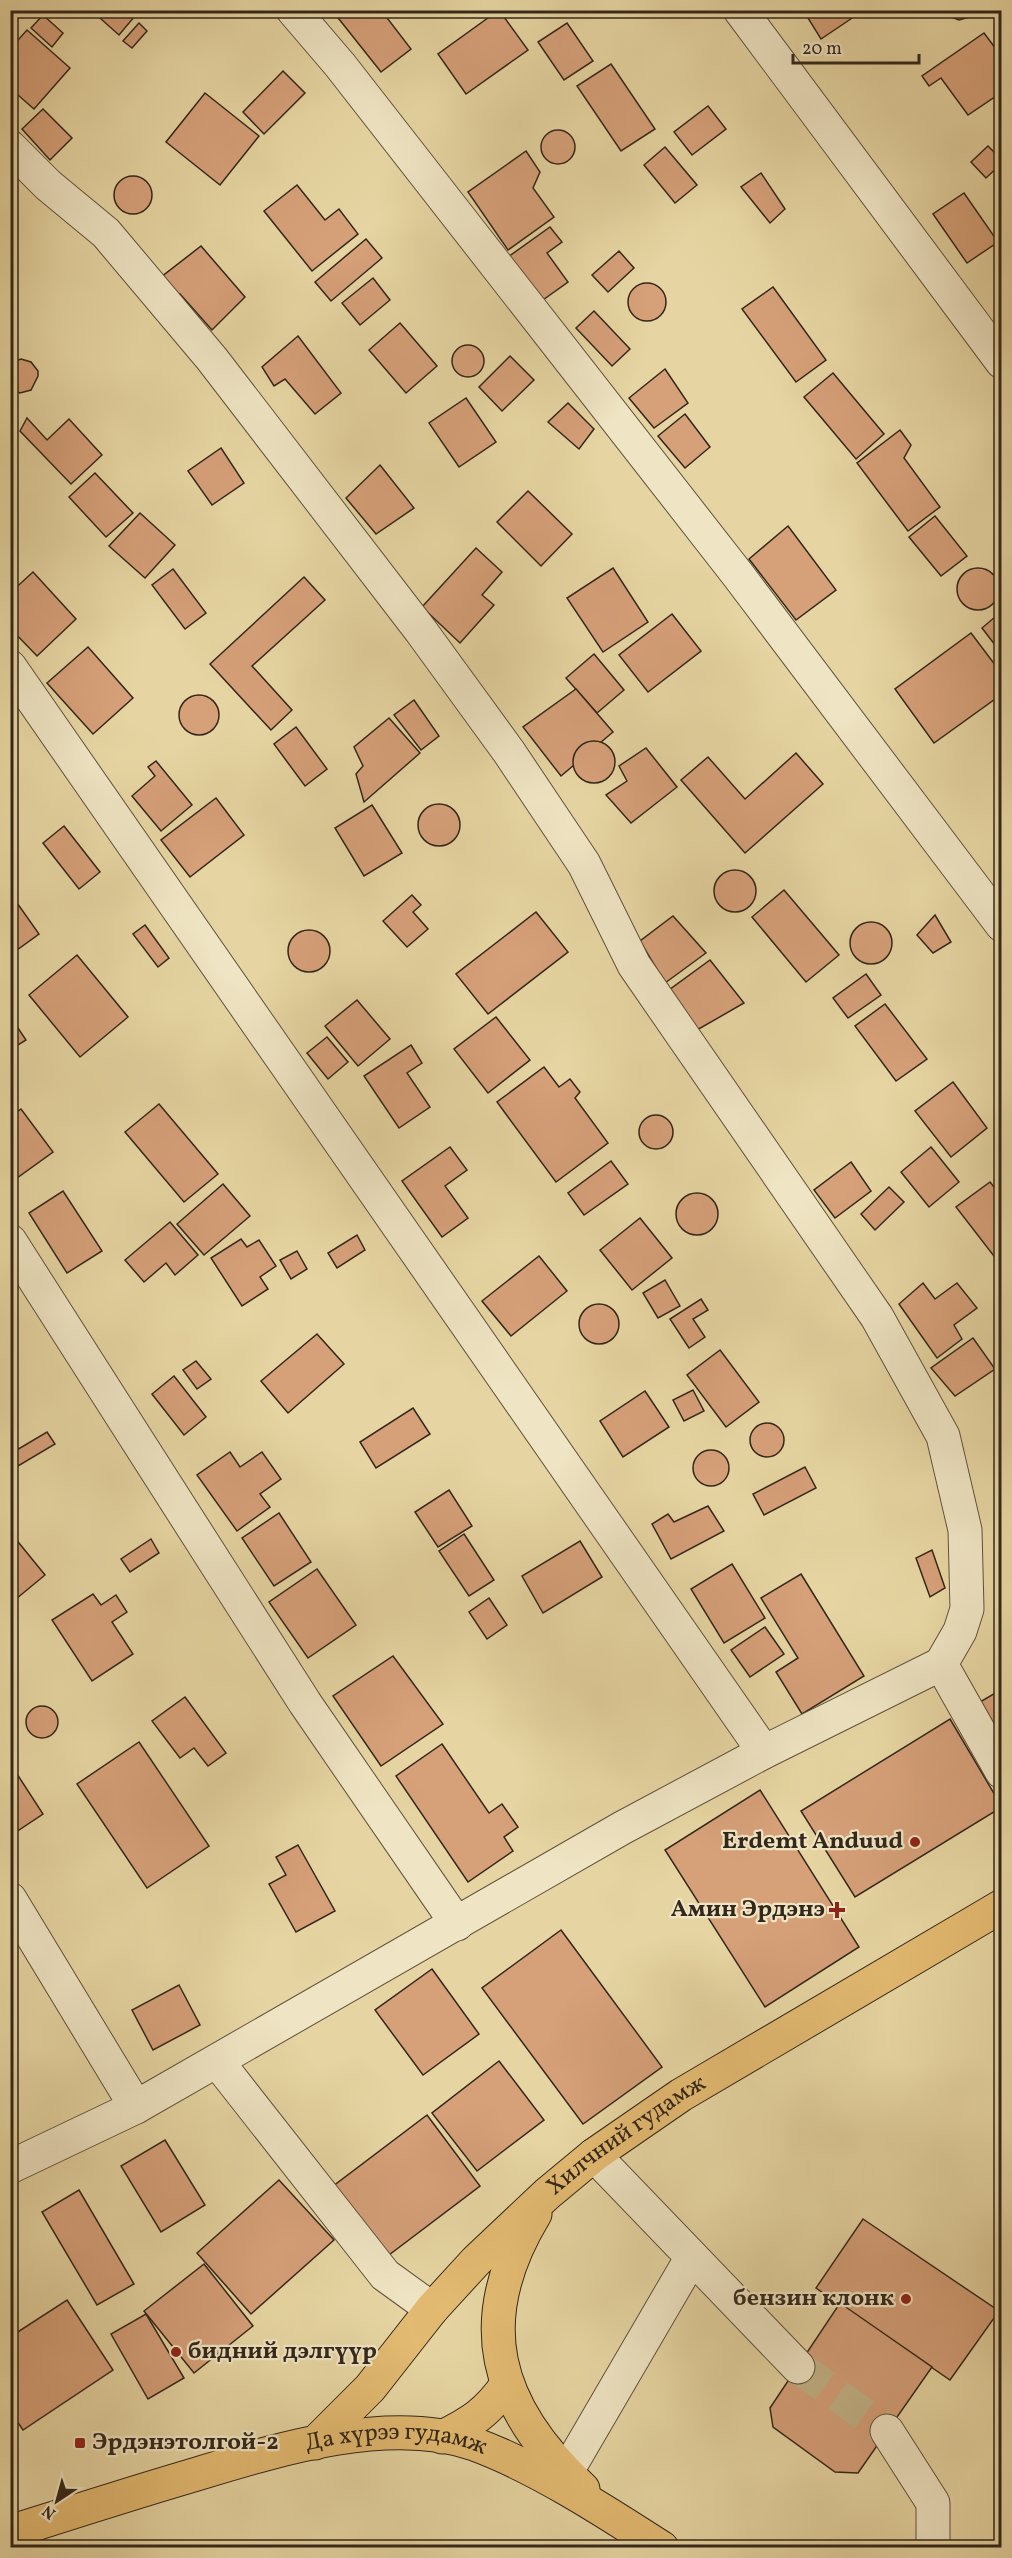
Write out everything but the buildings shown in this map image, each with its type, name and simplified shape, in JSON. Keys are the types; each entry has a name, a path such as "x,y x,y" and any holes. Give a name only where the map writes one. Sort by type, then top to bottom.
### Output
{"main road":[{"name":"Хилчний гудамж","path":"315,2443 370,2388 432,2309 476,2261 547,2194 594,2155 681,2096 1002,1906"},
{"path":"547,2194 517,2248 500,2296 496,2337 507,2384 541,2443 566,2473 612,2516"},
{"path":"442,2437 469,2424 494,2404 507,2384"},
{"name":"Да хүрээ гудамж","path":"10,2532 202,2473 315,2443 372,2435 408,2434 442,2437 474,2444 612,2516 662,2547"}],"street":[{"path":"293,10 347,74 738,575 1002,926"},
{"path":"740,10 1002,362"},
{"path":"10,147 48,185 113,242 212,359 421,631 509,752 584,864 634,965 877,1317 943,1436 965,1530 967,1609 960,1631 941,1665 764,1752 622,1828 136,2108 10,2167"},
{"path":"10,667 764,1752"},
{"path":"10,1241 305,1703 457,1924"},
{"path":"941,1665 1002,1772"},
{"path":"10,1899 136,2108"},
{"path":"217,2061 385,2275 432,2309"},
{"path":"594,2155 798,2367"},
{"path":"566,2473 692,2257"},
{"path":"887,2431 933,2503 933,2547"}],"tunnel":[{"path":"798,2367 887,2431"}],"place":[{"name":"Erdemt Anduud","path":"915,1842"},
{"name":"Амин Эрдэнэ","path":"837,1910"},
{"name":"бензин клонк","path":"906,2299"},
{"name":"бидний дэлгүүр","path":"176,2352"},
{"name":"Эрдэнэтолгой-2","path":"80,2443"}]}
